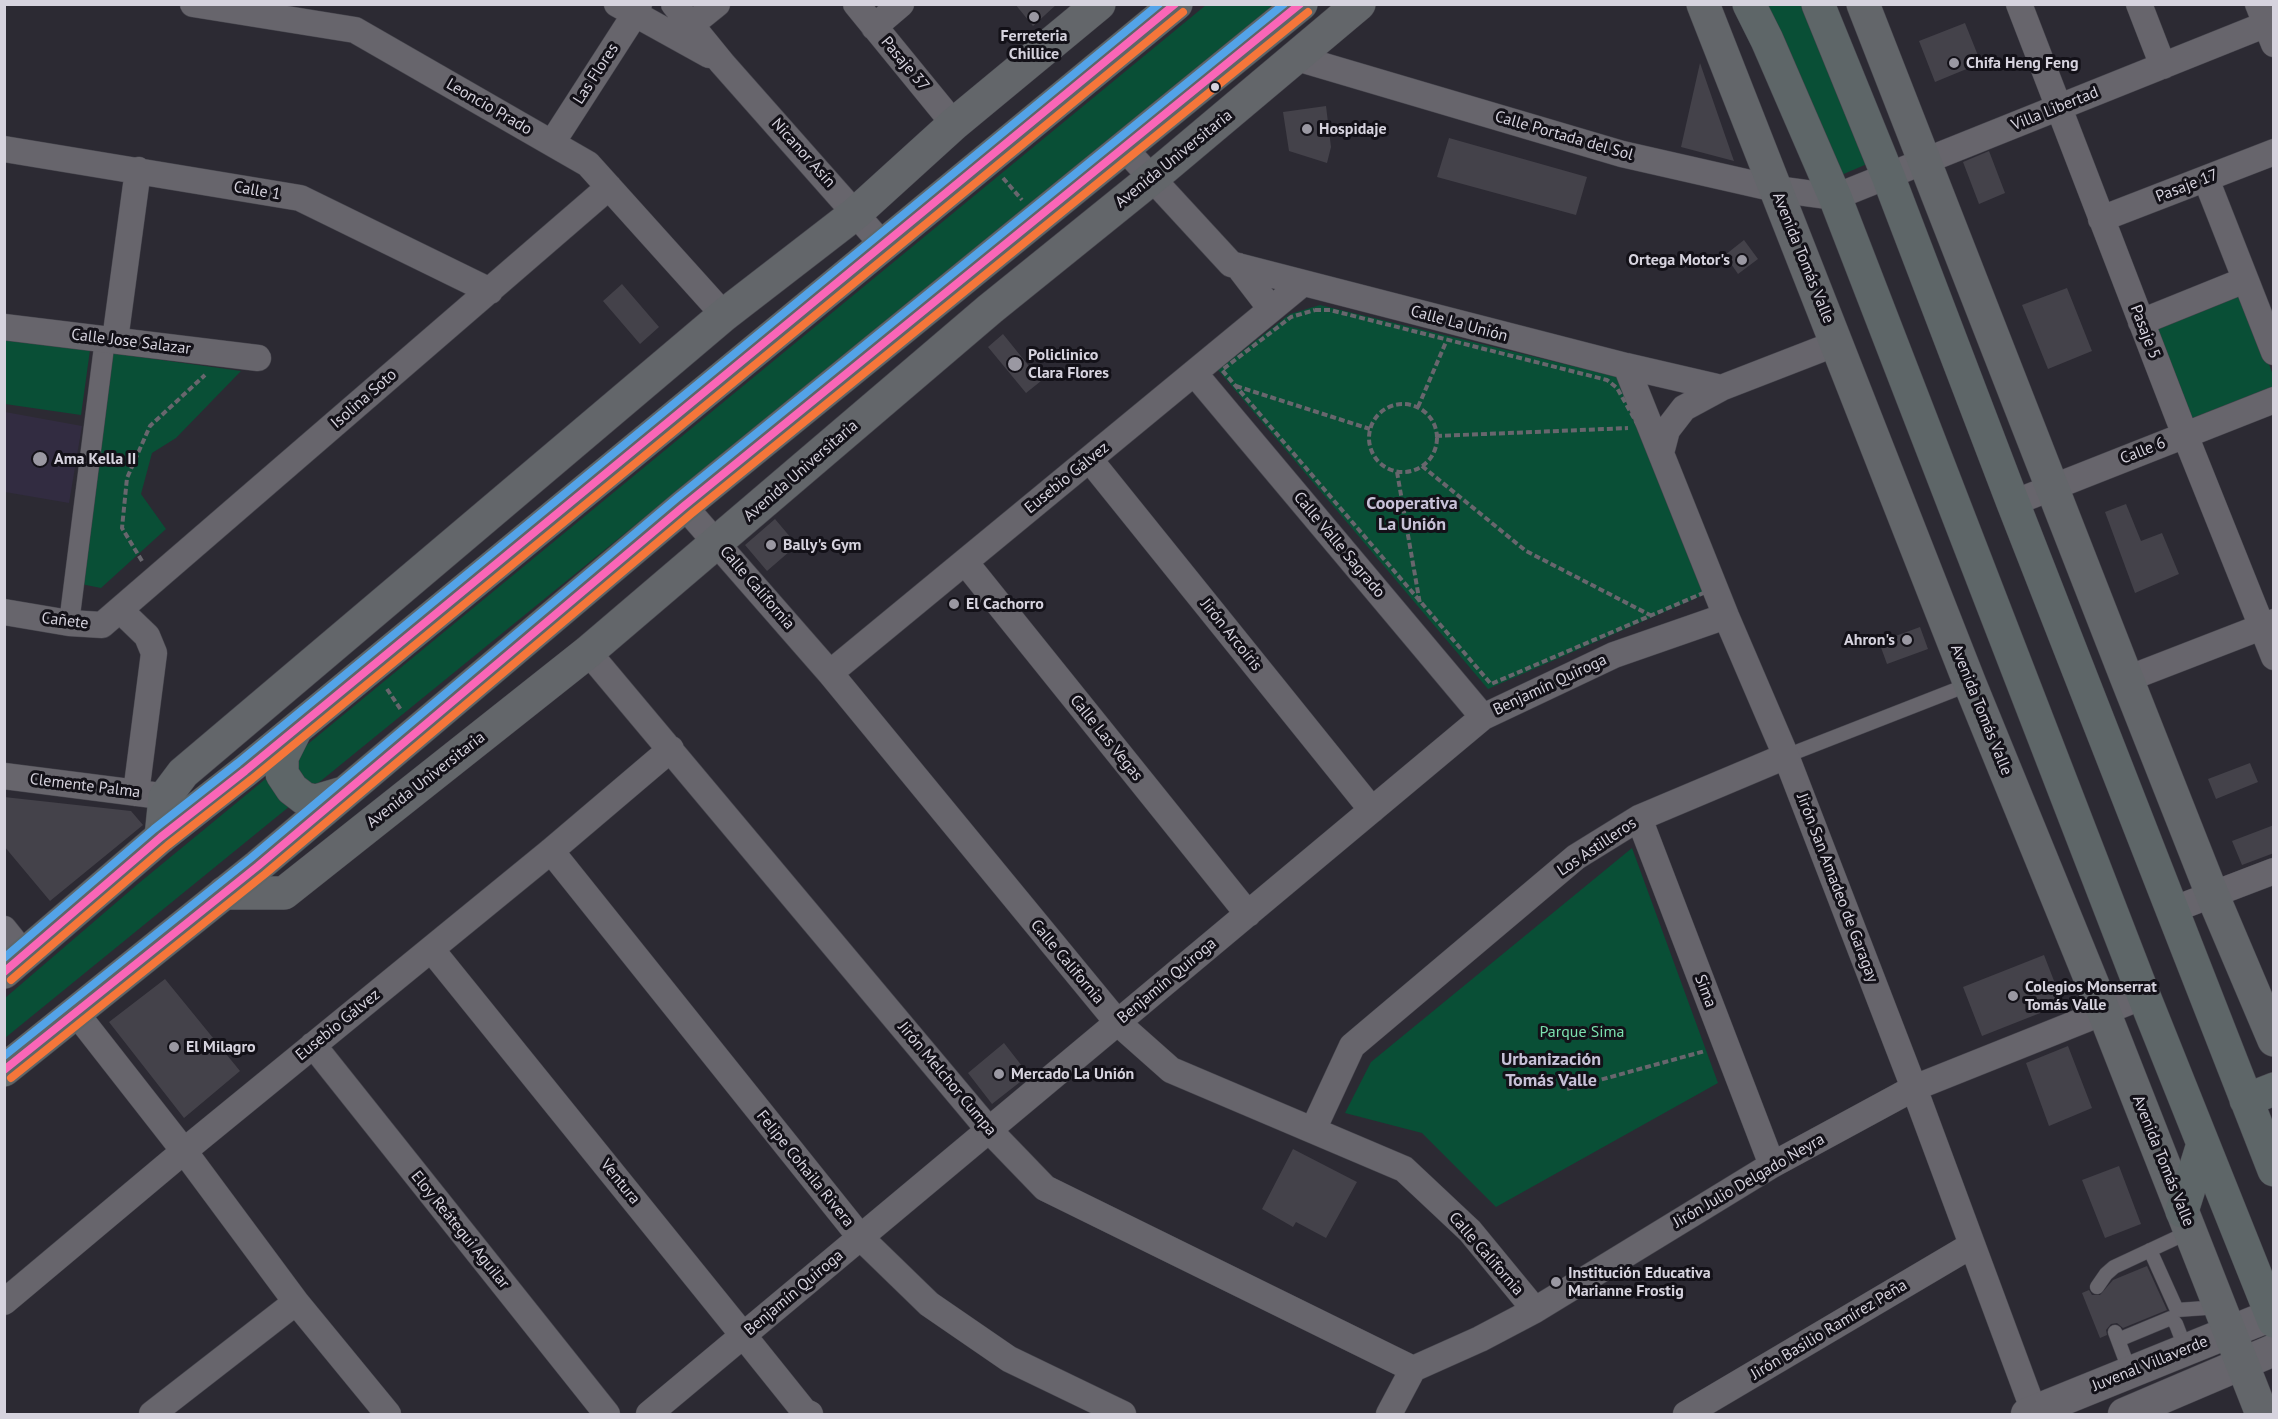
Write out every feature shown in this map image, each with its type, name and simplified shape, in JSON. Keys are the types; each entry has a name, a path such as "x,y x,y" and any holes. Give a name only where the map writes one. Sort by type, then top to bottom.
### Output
{"main road":[{"path":"161,837 150,795 183,773 724,315 856,213 954,124 1099,4"},
{"path":"11,952 161,837 372,666 1176,4"},
{"path":"4,1070 224,893 684,506 1301,4"},
{"name":"Avenida Universitaria","path":"224,893 284,892 588,652 990,309 1151,179 1359,4"},
{"name":"Avenida Tomás Valle","path":"1702,4 1970,684 2104,1012 2262,1414"},
{"path":"1749,4 1835,196 2144,996 2273,1317"},
{"path":"1818,4 1888,176 2172,910 2260,1094 2274,1170"},
{"path":"1863,4 2212,894 2274,1040"},
{"path":"297,727 282,757 282,774 292,789 305,799 316,801 343,793"},
{"path":"2186,1221 2203,1144"}],"street":[{"name":"Leoncio Prado","path":"194,4 355,30 588,164 724,315"},
{"name":"Nicanor Asín","path":"674,4 722,63 883,245"},
{"path":"691,25 717,4"},
{"name":"Pasaje 37","path":"856,4 954,124"},
{"path":"874,27 901,4"},
{"name":"Pasaje 5","path":"2019,4 2185,435 2267,624 2274,657"},
{"path":"2139,4 2163,66"},
{"name":"Las Flores","path":"552,143 630,8"},
{"name":"Nicanor Asín","path":"630,8 722,63"},
{"name":"Villa Libertad","path":"1835,196 2268,24"},
{"name":"Calle Portada del Sol","path":"1297,58 1622,154 1776,189 1835,196"},
{"name":"Calle La Unión","path":"1124,148 1231,264 1303,283 1450,331 1626,366 1721,388"},
{"name":"Calle 1","path":"4,149 300,198 490,291"},
{"name":"Pasaje 17","path":"2101,219 2274,152"},
{"path":"69,623 110,339 138,170"},
{"path":"2206,178 2274,352"},
{"name":"Isolina Soto","path":"120,610 609,187"},
{"path":"1238,266 1271,309"},
{"path":"2141,322 2245,280"},
{"name":"Eusebio Gálvez","path":"830,673 1303,283"},
{"name":"Calle Jose Salazar","path":"4,327 258,358"},
{"path":"1661,453 1667,430 1684,408 1721,388 1837,343"},
{"name":"Jirón San Amadeo de Garagay","path":"1626,366 1726,616 1786,756 1914,1088 2032,1413"},
{"name":"Calle Valle Sagrado","path":"1195,374 1483,717"},
{"name":"Calle 6","path":"2013,503 2274,400"},
{"name":"Jirón Arcoíris","path":"1090,460 1372,810"},
{"name":"Calle California","path":"684,506 830,673 1118,1023 1171,1070 1404,1169 1470,1231 1535,1310"},
{"name":"Calle Las Vegas","path":"965,562 1248,914"},
{"path":"120,610 147,636 154,653 150,795"},
{"name":"Cañete","path":"4,612 69,623 102,625 120,610"},
{"name":"Benjamín Quiroga","path":"649,1414 1483,717 1614,655 1726,616"},
{"path":"2127,679 2267,624"},
{"name":"Jirón Melchor Cumpa","path":"588,652 989,1130 1045,1188 1413,1369"},
{"name":"Eusebio Gálvez","path":"4,1302 184,1151 551,851 671,749"},
{"name":"Los Astilleros","path":"1313,1130 1352,1046 1576,857 1639,818 1786,756"},
{"name":"Clemente Palma","path":"4,776 150,795"},
{"name":"Sima","path":"1639,818 1772,1165"},
{"name":"Felipe Cohaila Rivera","path":"551,851 861,1238 929,1304 1009,1359 1123,1414"},
{"path":"2172,910 2274,871"},
{"name":"Ventura","path":"431,949 804,1410 810,1414"},
{"name":"Jirón Julio Delgado Neyra","path":"1413,1369 1480,1339 1535,1310 1772,1165 1914,1088 2144,996"},
{"path":"76,1013 184,1151 296,1302 388,1414"},
{"name":"Eloy Reátegui Aguilar","path":"313,1045 607,1414"},
{"name":"Jirón Basilio Ramírez Peña","path":"1686,1414 1972,1245"},
{"path":"168,1410 296,1302"},
{"name":"Juvenal Villaverde","path":"2032,1413 2186,1350 2225,1319 2273,1317"},
{"name":"Juvenal Villaverde","path":"2124,1414 2274,1350"},
{"path":"1389,1414 1413,1369"}],"lane":[{"name":"Los Astilleros","path":"1786,756 1970,684"},
{"path":"2097,1287 2106,1274 2114,1268 2150,1250 2186,1221"},
{"path":"2150,1250 2186,1350"},
{"path":"2130,1372 2116,1336 2174,1314 2225,1319"}],"path":[{"path":"988,159 1037,218"},
{"path":"1221,370 1291,317 1315,310 1330,310 1450,331 1607,380 1617,388 1639,427 1708,591 1491,684"},
{"path":"1418,407 1450,331"},
{"path":"154,579 122,528 127,478 150,426 228,355"},
{"path":"1234,386 1370,429"},
{"path":"1403,404 1418,407 1432,419 1436,436 1434,452 1422,466 1408,472 1397,472 1386,468 1372,452 1369,440 1374,419 1392,405 1403,404"},
{"path":"1436,436 1639,427"},
{"path":"1422,466 1526,551 1650,615"},
{"path":"1397,472 1420,604"},
{"path":"372,666 416,732"},
{"path":"1567,1089 1726,1045"}],"shaded area":[{"name":"Ama Kella II","path":"5,412 82,426 69,503 5,492"}],"green space":[{"path":"1206,5 1274,5 5,1038 5,998 139,883"},
{"path":"1764,5 1805,5 1867,164 1839,176"},
{"path":"2242,293 2273,375 2273,387 2188,420 2154,329"},
{"path":"1320,305 1618,377 1710,592 1488,689 1218,370 1290,314"},
{"path":"5,338 90,350 81,415 5,404"},
{"path":"111,353 241,371 176,438 152,453 141,494 166,529 101,588 81,584"},
{"name":"Parque Sima","path":"1632,848 1718,1083 1496,1207 1422,1133 1345,1113 1371,1062"}],"building":[{"name":"Ferreteria Chillice","path":"1015,4 1057,4 1033,26"},
{"path":"1965,23 1981,63 1935,82 1919,41"},
{"path":"1700,63 1718,115 1734,161 1681,147"},
{"name":"Hospidaje","path":"1326,106 1331,147 1327,163 1289,151 1283,112"},
{"path":"1449,138 1587,177 1576,215 1437,177"},
{"path":"1989,151 2005,193 1979,204 1963,162"},
{"name":"Ortega Motor's","path":"1744,240 1758,259 1738,274 1725,255"},
{"path":"622,284 659,327 640,344 603,301"},
{"path":"2067,288 2092,351 2048,369 2022,305"},
{"name":"Policlinico Clara Flores","path":"1003,334 1041,381 1026,393 988,347"},
{"path":"2126,504 2141,541 2162,533 2179,574 2135,593 2105,512"},
{"name":"Bally's Gym","path":"775,519 797,545 767,571 745,545"},
{"path":"1920,627 1928,649 1887,664 1879,642"},
{"path":"2250,763 2258,782 2216,799 2208,779"},
{"path":"4,797 131,811 143,825 50,901 4,846"},
{"path":"2274,825 2274,853 2242,865 2232,841"},
{"name":"Colegios Monserrat Tomás Valle","path":"2044,955 2063,1004 1982,1036 1963,987"},
{"name":"El Milagro","path":"165,979 240,1071 184,1118 109,1022"},
{"name":"Mercado La Unión","path":"1004,1043 1029,1075 992,1104 968,1073"},
{"name":"Colegios Monserrat Tomás Valle","path":"2068,1046 2092,1108 2049,1126 2026,1063"},
{"path":"1293,1149 1357,1182 1326,1238 1296,1222 1293,1227 1262,1209"},
{"path":"2119,1166 2141,1224 2105,1238 2082,1180"},
{"path":"2147,1266 2167,1310 2123,1328 2117,1323 2111,1324 2106,1330 2107,1335 2100,1338 2082,1293 2089,1290 2092,1295 2100,1295 2113,1280"}],"transit line":[{"path":"4,958 154,829 238,763 1159,4"},
{"path":"4,972 161,837 245,771 1175,4"},
{"path":"4,1056 251,858 677,498 1284,4"},
{"path":"4,1070 258,866 684,506 1300,4"},
{"path":"11,980 168,845 252,779 1183,12"},
{"path":"11,1078 265,874 691,514 1308,12"}],"place":[{"name":"Ferreteria Chillice","path":"1034,17"},
{"name":"Chifa Heng Feng","path":"1954,63"},
{"name":"Hospidaje","path":"1307,129"},
{"name":"Ortega Motor's","path":"1742,260"},
{"name":"Policlinico Clara Flores","path":"1015,364"},
{"name":"Ama Kella II","path":"40,459"},
{"name":"Bally's Gym","path":"771,545"},
{"name":"El Cachorro","path":"954,604"},
{"name":"Ahron's","path":"1907,640"},
{"name":"Colegios Monserrat Tomás Valle","path":"2013,996"},
{"name":"El Milagro","path":"174,1047"},
{"name":"Mercado La Unión","path":"999,1074"},
{"name":"Institución Educativa Marianne Frostig","path":"1556,1282"}],"district":[{"name":"Cooperativa La Unión","path":"1412,514"},
{"name":"Urbanización Tomás Valle","path":"1551,1070"}]}
